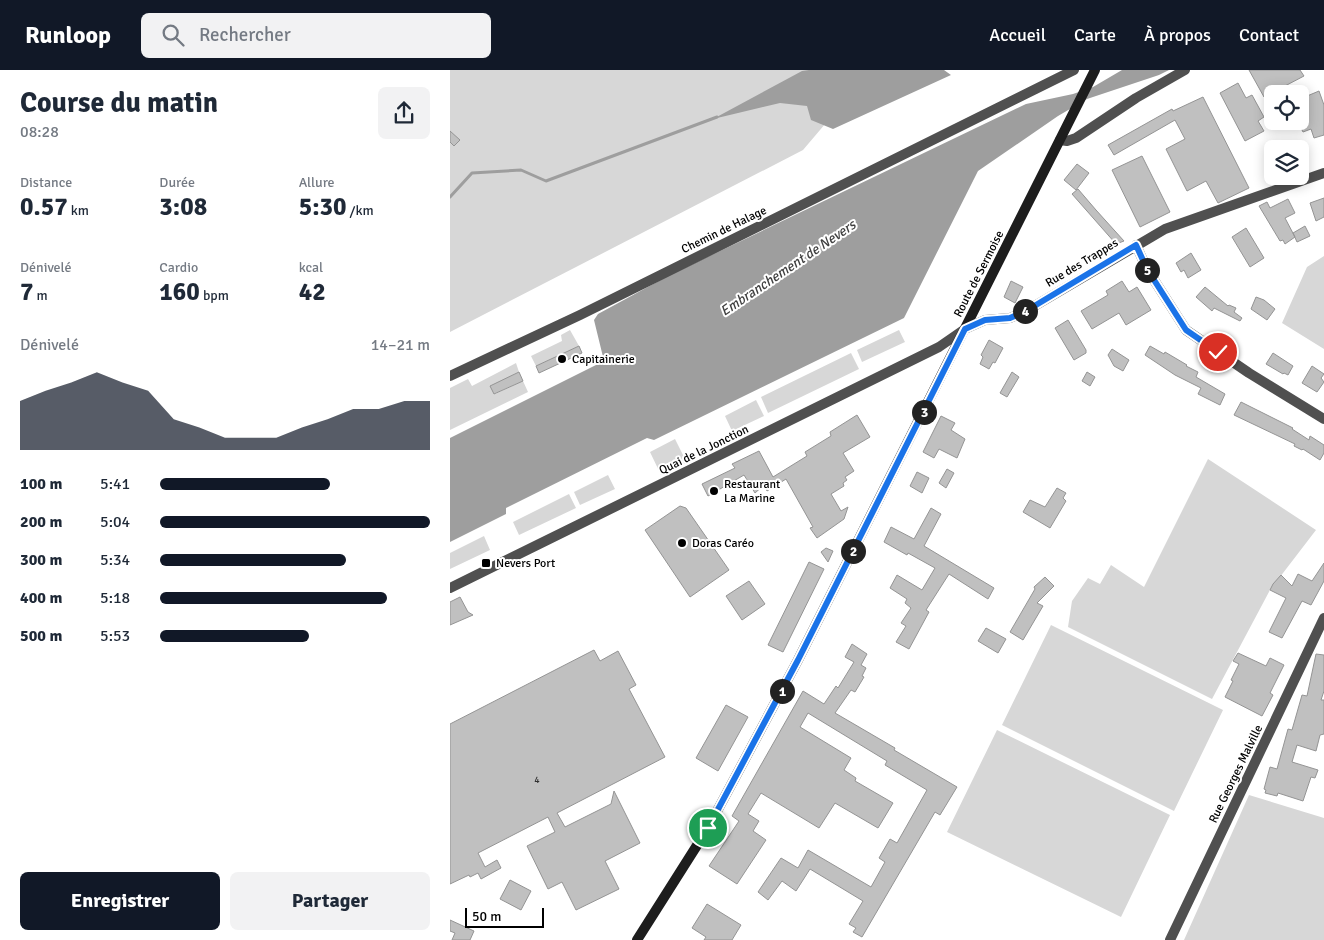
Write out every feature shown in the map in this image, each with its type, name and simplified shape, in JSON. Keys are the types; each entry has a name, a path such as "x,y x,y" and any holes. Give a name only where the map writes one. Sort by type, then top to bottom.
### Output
{"main road":[{"name":"Route de Sermoise","path":"637,940 708,828 798,660 1096,70"}],"street":[{"name":"Chemin de Halage","path":"450,376 580,315 1074,70"},
{"path":"1060,140 1067,141 1076,138 1136,98 1185,70"},
{"name":"Rue des Trappes","path":"965,329 985,320 1010,318 1026,311 1165,229 1278,191 1324,173"},
{"path":"1136,245 1147,269 1186,330 1249,374 1324,419"},
{"name":"Quai de la Jonction","path":"450,588 939,348 965,329"},
{"name":"Rue Georges Malville","path":"1170,940 1324,618"}],"shaded area":[{"path":"450,70 871,70 803,150 450,332"},
{"path":"1324,256 1324,349 1282,323 1307,267"},
{"path":"570,330 579,346 536,366 531,356 562,341 561,335"},
{"path":"899,330 905,342 862,362 857,350"},
{"path":"851,353 859,369 768,413 761,397"},
{"path":"516,363 519,372 491,386 495,394 523,381 528,392 450,430 450,388 468,379 472,386"},
{"path":"756,400 764,416 732,431 725,416"},
{"path":"675,439 685,459 688,457 690,461 661,475 650,452"},
{"path":"1208,459 1316,530 1270,590 1212,699 1068,627 1072,601 1088,578 1100,584 1111,565 1144,587"},
{"path":"608,475 615,489 580,505 574,492"},
{"path":"569,494 576,508 519,535 513,522"},
{"path":"484,536 490,550 450,569 450,553"},
{"path":"1051,625 1223,710 1174,811 1002,725"},
{"path":"997,730 1170,815 1121,917 947,832"},
{"path":"1249,795 1324,818 1324,940 1184,940"}],"water":[{"path":"944,70 951,75 833,129 811,120 807,106 780,103 713,119 802,71"},
{"name":"Embranchement de Nevers","path":"1122,70 1169,70 1087,99 1058,116 978,171 904,318 654,440 647,438 506,508 506,514 450,542 450,438 604,361 594,320 598,314 668,276 1026,104 1073,94 1093,87"}],"building":[{"path":"1249,70 1300,70 1304,76 1287,85 1264,85 1264,97"},
{"path":"1238,83 1246,98 1252,95 1264,117 1258,121 1264,131 1245,141 1220,93"},
{"path":"1319,91 1324,105 1324,135 1314,138 1311,129 1309,130 1309,95"},
{"path":"1203,97 1249,188 1218,203 1206,181 1187,191 1166,149 1185,139 1175,120 1114,155 1108,145 1172,109 1173,111"},
{"path":"450,131 460,140 454,146 450,142"},
{"path":"1142,156 1170,212 1140,227 1112,170"},
{"path":"1077,164 1089,173 1076,190 1064,180"},
{"path":"1078,189 1124,241 1116,244 1072,194"},
{"path":"1324,198 1324,217 1316,221 1310,203"},
{"path":"1288,199 1295,213 1285,218 1295,237 1285,244 1283,240 1280,241 1259,206 1267,202 1270,208"},
{"path":"1305,226 1310,236 1297,242 1293,233"},
{"path":"1246,228 1264,258 1250,267 1232,237"},
{"path":"1191,253 1201,270 1188,278 1184,270 1181,272 1176,263"},
{"path":"1011,281 1023,287 1015,303 1004,297"},
{"path":"1122,281 1129,292 1137,287 1151,310 1126,325 1119,313 1092,329 1081,311 1108,295 1106,291"},
{"path":"1205,287 1228,306 1236,308 1234,312 1242,318 1240,321 1214,308 1212,311 1196,297"},
{"path":"1256,297 1264,300 1275,309 1267,320 1251,309"},
{"path":"1068,320 1086,350 1086,353 1074,360 1055,328"},
{"path":"989,340 1003,348 995,363 993,362 989,369 980,364 983,357 981,355"},
{"path":"579,346 582,353 539,373 536,366"},
{"path":"1150,346 1164,354 1165,352 1198,372 1196,377 1225,394 1220,405 1198,394 1201,388 1175,375 1145,355"},
{"path":"1112,349 1129,360 1123,371 1114,366 1108,355"},
{"path":"1273,353 1293,366 1288,375 1266,364"},
{"path":"1312,366 1324,374 1321,378 1324,382 1317,392 1302,383"},
{"path":"519,372 523,381 494,394 490,386"},
{"path":"1012,372 1019,377 1007,397 1000,393"},
{"path":"1087,372 1095,377 1090,386 1082,381"},
{"path":"1241,402 1293,428 1309,440 1310,436 1324,445 1324,453 1320,460 1303,449 1294,446 1295,444 1234,415"},
{"path":"857,415 870,437 843,453 854,471 845,477 847,480 843,483 844,486 831,494 841,511 848,507 844,519 817,538 810,528 813,527 786,479 767,491 764,485 755,493 744,475 708,496 702,484 735,468 732,464 759,451 773,477 807,456 805,452 831,436 830,432"},
{"path":"941,416 955,423 951,430 965,439 957,458 939,449 934,458 923,452"},
{"path":"947,469 954,473 946,488 939,483"},
{"path":"917,472 929,478 922,493 910,486"},
{"path":"1057,488 1066,493 1063,498 1066,501 1050,528 1023,512 1030,500 1045,507"},
{"name":"Doras Caréo","path":"680,506 686,508 729,570 690,597 645,530"},
{"path":"931,508 941,514 924,546 994,588 988,599 949,574 926,610 929,612 909,649 896,642 906,626 901,623 911,608 905,603 907,599 890,588 897,575 922,590 935,568 884,542 891,527 914,539"},
{"path":"826,548 833,551 828,562 821,552"},
{"path":"809,562 824,569 783,652 768,645"},
{"path":"1324,563 1324,581 1311,605 1302,601 1282,638 1269,632 1286,598 1270,590 1273,584 1281,575 1292,586 1298,574 1312,581"},
{"path":"1045,577 1054,586 1037,603 1043,606 1023,640 1010,632 1035,589 1034,587"},
{"path":"749,581 765,604 742,620 726,596"},
{"path":"460,597 468,612 473,615 450,625 450,602"},
{"path":"986,628 1006,639 998,653 978,641"},
{"path":"852,644 867,654 861,665 866,668 862,676 864,677 855,692 851,690 835,713 957,787 940,815 935,812 862,937 853,932 856,928 849,924 863,901 810,869 796,891 782,881 768,900 758,892 781,858 798,868 808,850 871,887 885,862 879,858 890,839 897,843 927,790 885,765 887,761 808,713 800,727 851,758 844,770 856,778 855,781 893,803 878,828 835,803 819,828 761,793 748,814 759,821 753,831 766,840 737,884 709,866 739,821 732,816 803,691 824,704 836,686 838,688 854,662 845,657"},
{"path":"594,650 600,661 618,651 636,685 629,689 665,757 557,813 565,827 611,804 614,791 640,843 605,861 619,889 576,910 562,882 548,889 527,846 555,832 548,817 478,853 485,867 497,860 501,868 481,879 478,873 450,884 450,724"},
{"path":"1238,653 1266,666 1270,658 1284,665 1270,693 1273,695 1262,716 1225,697 1239,664 1233,661"},
{"path":"1316,654 1324,655 1324,691 1321,700 1324,700 1324,734 1320,735 1316,751 1297,745 1292,762 1318,770 1315,778 1311,777 1303,801 1278,793 1277,796 1265,793 1266,790 1264,789 1270,767 1277,769 1288,729 1292,730 1302,695 1307,696"},
{"path":"726,705 748,717 718,771 696,758"},
{"path":"510,880 531,891 521,910 500,899"},
{"path":"707,904 741,925 732,940 704,940 706,937 692,928"},
{"path":"450,920 474,931 470,940 452,940 455,933 450,931"}],"waterway":[{"path":"450,197 472,173 521,170 546,181 717,117"}],"place":[{"name":"Capitainerie","path":"562,359"},
{"name":"Restaurant La Marine","path":"714,491"},
{"name":"Doras Caréo","path":"682,543"},
{"name":"Nevers Port","path":"486,563"}],"route":[{"path":"708,828 798,660 965,329 985,320 1010,318 1026,311 1136,245 1147,269 1186,330 1218,352"}]}
